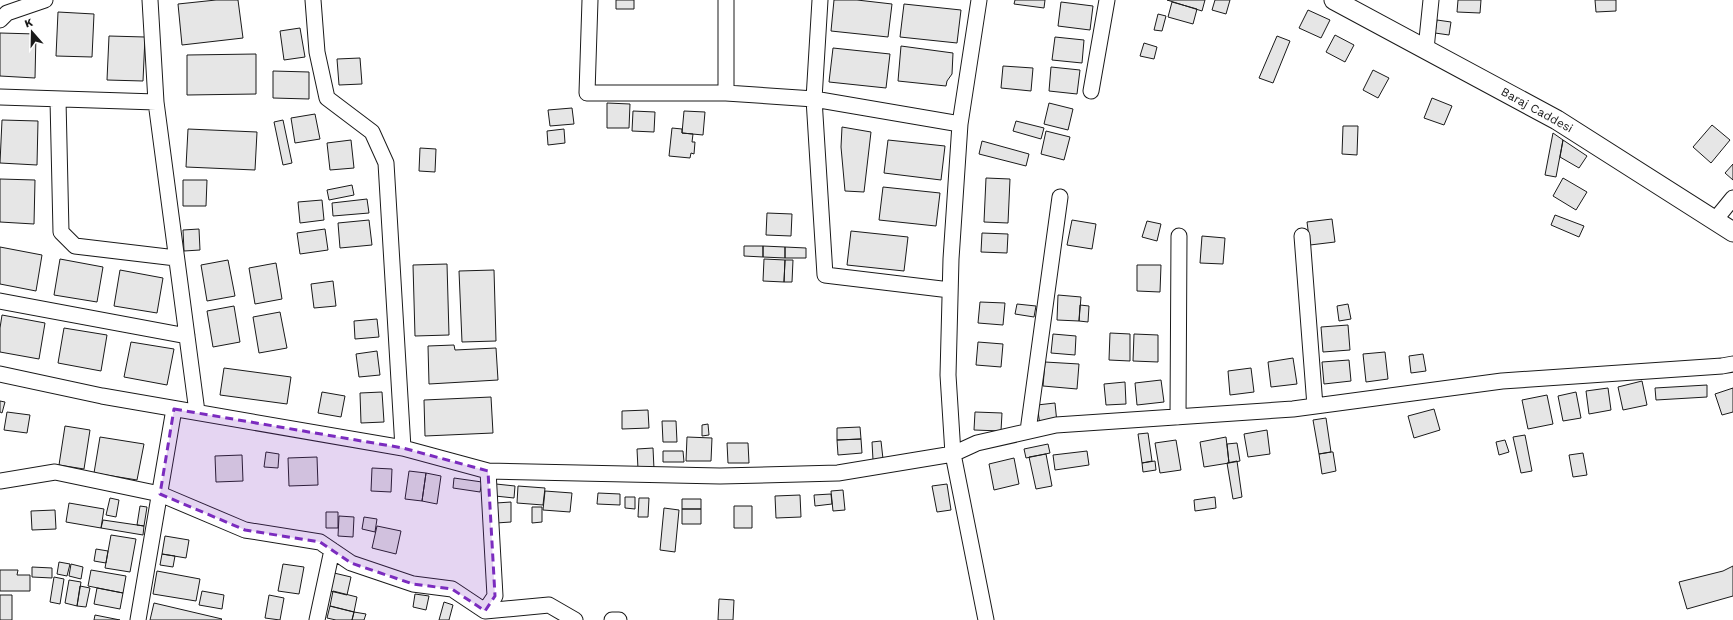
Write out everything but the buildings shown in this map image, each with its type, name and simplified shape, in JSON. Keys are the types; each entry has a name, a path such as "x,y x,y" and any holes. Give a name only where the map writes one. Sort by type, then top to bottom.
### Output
{"main road":[{"name":"Baraj Caddesi","path":"1334,0 1557,120 1733,232"}],"street":[{"path":"0,20 7,13 45,0"},
{"path":"150,0 156,102 197,412"},
{"path":"313,0 317,52 327,98 372,132 386,163 403,448"},
{"path":"590,0 587,93 726,93 814,99 960,124"},
{"path":"726,0 726,93"},
{"path":"820,0 814,99 825,275 950,290"},
{"path":"979,0 960,124 950,290 948,375 954,454 986,620"},
{"path":"1091,91 1106,0"},
{"path":"1426,49 1431,0"},
{"path":"0,97 156,102"},
{"path":"58,100 61,232 75,246 176,258"},
{"path":"1028,432 1060,197"},
{"path":"1715,220 1733,198"},
{"path":"1178,416 1179,236"},
{"path":"1302,236 1315,406"},
{"path":"0,301 187,336"},
{"path":"0,374 102,396 403,448 488,471 720,476 838,473 954,454 978,443 1056,425 1315,406 1502,381 1733,364"},
{"path":"138,620 174,409"},
{"path":"485,611 495,596 488,471"},
{"path":"0,481 55,472 160,494 245,530 320,542 352,563 412,584 452,589 485,611 521,614 549,605 575,620"},
{"path":"317,620 332,550"},
{"path":"612,620 619,620"}],"highlighted area":[{"path":"174,409 403,448 488,471 495,596 485,611 452,589 413,584 351,563 320,542 245,530 160,494"}]}
